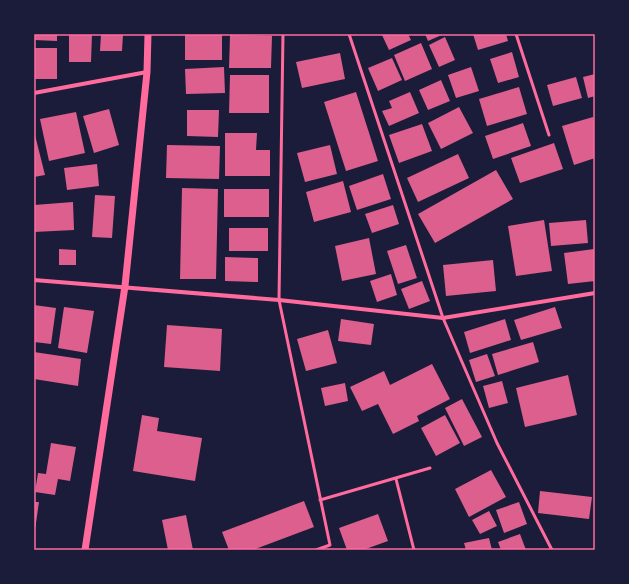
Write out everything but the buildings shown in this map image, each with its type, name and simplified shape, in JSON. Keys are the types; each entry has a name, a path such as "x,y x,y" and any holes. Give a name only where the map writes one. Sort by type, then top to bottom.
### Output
{"street":[{"path":"85,550 125,286 147,72 148,34"},
{"path":"34,92 147,72"},
{"path":"34,280 125,286 279,300 442,318 595,293"}],"lane":[{"path":"283,34 279,300 330,545 316,550"},
{"path":"349,34 442,318 497,443 552,550"},
{"path":"516,34 550,135"},
{"path":"320,500 430,468"},
{"path":"396,479 414,550"}]}
